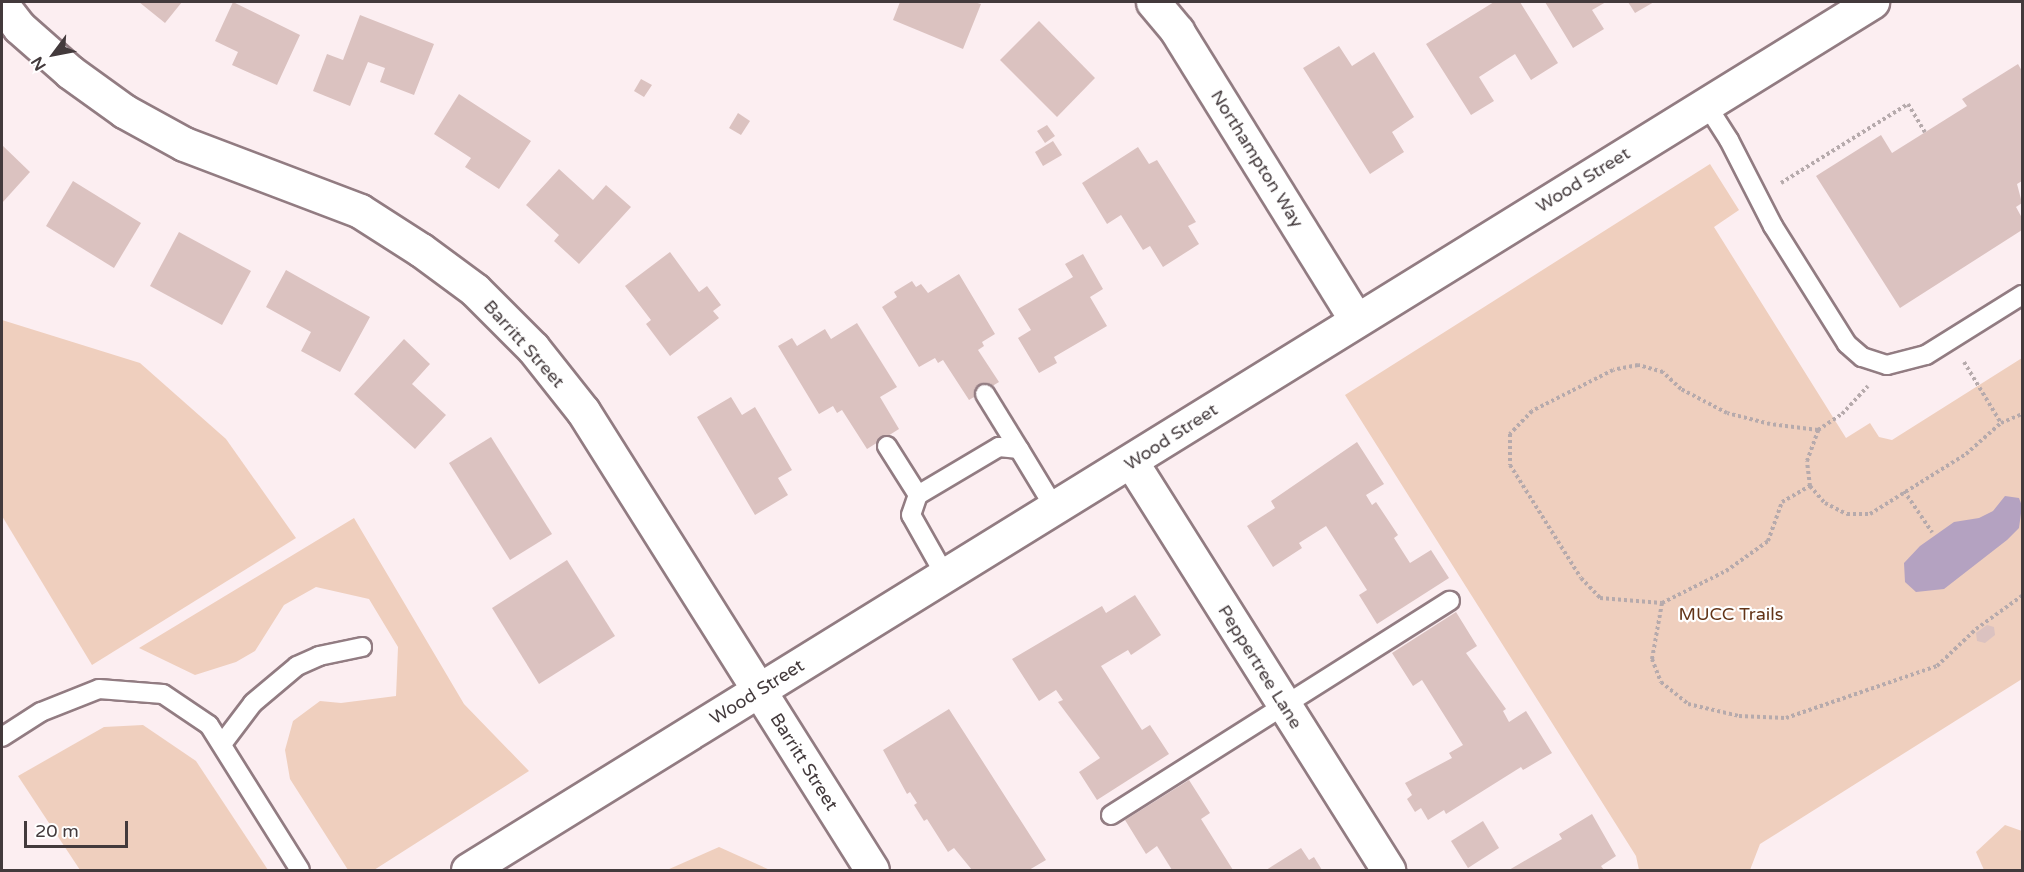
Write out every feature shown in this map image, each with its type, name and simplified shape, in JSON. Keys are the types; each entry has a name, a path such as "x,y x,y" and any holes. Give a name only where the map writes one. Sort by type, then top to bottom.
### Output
{"street":[{"name":"Northampton Way","path":"1153,2 1178,31 1356,320"},
{"name":"Wood Street","path":"468,870 1056,510 1356,320 1872,2"},
{"name":"Barritt Street","path":"2,5 19,27 70,72 124,111 184,144 360,212 422,250 475,290 533,348 583,411 872,870"},
{"name":"Peppertree Lane","path":"1132,463 1388,870"}],"lane":[{"path":"1706,104 1758,198 1848,344 1862,357 1887,364 1926,355 2022,295"},
{"path":"985,394 1056,510"},
{"path":"887,446 918,495"},
{"path":"946,577 911,515 918,495 999,447 1019,448"},
{"path":"1111,814 1450,601"},
{"path":"222,744 254,703 297,666 319,656 362,646"},
{"path":"2,736 41,712 99,689 163,694 210,724 300,870"}],"path":[{"path":"1758,198 1908,104 1926,132"},
{"path":"1950,340 2001,423"},
{"path":"1887,364 1842,414 1818,430 1807,461 1810,486 1825,503 1847,514 1870,514 1966,454 2001,423 2022,414"},
{"path":"1810,486 1782,502 1768,540 1726,571 1662,603 1600,598 1581,578 1510,465 1510,434 1532,411 1613,370 1638,365 1663,372 1681,389 1727,413 1770,424 1818,430"},
{"path":"1904,491 1932,532"},
{"path":"1662,603 1652,659 1661,682 1688,704 1739,716 1786,718 1937,666 1976,629 2022,596"}],"green space":[{"name":"MUCC Trails","path":"1710,164 1739,210 1714,227 1846,438 1870,423 1879,437 1892,440 2022,358 2022,679 1760,844 1750,870 1639,870 1636,856 1345,395"},
{"path":"2,320 140,363 226,439 296,538 92,665 2,516"},
{"path":"354,518 464,704 529,771 374,870 348,870 290,779 285,750 293,721 320,701 341,703 396,696 398,647 369,599 316,587 284,605 255,651 236,662 195,675 139,648"},
{"path":"143,725 196,761 268,870 80,870 18,776 104,727"},
{"path":"2005,825 2022,831 2022,870 1984,870 1976,852"},
{"path":"719,847 770,870 667,870"}],"shaded area":[{"path":"2005,496 2019,498 2022,506 2019,528 2007,540 1944,589 1916,592 1905,582 1904,563 1920,546 1954,522 1979,518 1993,511"}],"building":[{"path":"139,2 182,2 165,23"},
{"path":"233,2 300,35 277,85 232,65 238,52 215,41"},
{"path":"900,2 974,2 981,4 963,49 893,20"},
{"path":"1494,2 1520,2 1558,63 1531,80 1515,54 1479,77 1494,101 1471,115 1426,44"},
{"path":"1545,2 1606,2 1592,10 1604,29 1573,48"},
{"path":"1628,2 1654,2 1635,13"},
{"path":"360,15 434,44 414,95 380,82 385,68 368,62 350,106 313,91 327,54 343,60"},
{"path":"1039,21 1095,78 1057,117 1000,60"},
{"path":"1339,46 1352,66 1374,52 1414,117 1392,132 1404,152 1370,174 1303,68"},
{"path":"2018,64 2022,71 2022,181 2017,184 2022,203 2016,207 2022,218 2022,230 1900,308 1816,176 1881,135 1892,153 1967,106 1962,99"},
{"path":"641,79 652,85 644,97 634,91"},
{"path":"459,94 531,141 499,189 465,167 471,158 434,134"},
{"path":"738,113 750,121 741,135 729,128"},
{"path":"1047,125 1055,136 1045,143 1037,131"},
{"path":"1053,141 1062,155 1043,166 1035,152"},
{"path":"2,145 30,172 2,203"},
{"path":"1138,147 1149,164 1157,160 1196,222 1188,226 1199,244 1163,267 1150,246 1143,250 1121,215 1107,224 1082,183"},
{"path":"559,169 593,200 606,185 631,207 579,264 554,241 559,235 526,205"},
{"path":"73,181 141,223 114,268 46,226"},
{"path":"179,232 251,271 222,325 150,286"},
{"path":"670,252 699,292 707,286 721,305 713,311 719,318 670,356 646,324 651,320 625,286"},
{"path":"1083,254 1103,289 1090,297 1107,326 1054,357 1057,363 1039,373 1018,338 1031,330 1018,309 1073,277 1065,264"},
{"path":"286,270 370,317 340,372 301,351 311,332 266,307"},
{"path":"959,274 995,334 982,342 984,346 978,350 999,382 969,400 943,360 938,363 935,358 919,367 882,307 897,297 894,292 912,281 916,287 921,284 928,293"},
{"path":"857,323 897,387 880,397 899,429 867,449 842,410 837,413 833,406 819,414 778,346 792,338 797,346 825,329 831,339"},
{"path":"404,339 430,364 412,384 446,415 415,449 354,394"},
{"path":"731,397 742,415 755,407 792,470 778,478 788,495 755,515 697,417"},
{"path":"491,437 552,534 510,560 449,463"},
{"path":"1357,442 1384,484 1366,495 1372,505 1376,502 1398,535 1394,538 1410,563 1431,550 1449,578 1377,624 1359,595 1367,590 1326,526 1299,543 1302,548 1273,567 1247,526 1275,508 1271,501"},
{"path":"567,560 615,636 539,684 492,608"},
{"path":"1135,595 1161,635 1131,655 1128,650 1101,666 1142,730 1150,725 1169,754 1097,800 1079,772 1100,758 1058,702 1063,700 1056,690 1039,701 1012,659 1102,606 1106,613"},
{"path":"1456,612 1477,646 1466,653 1506,709 1503,711 1509,722 1526,711 1552,753 1523,770 1521,767 1446,814 1444,810 1428,820 1421,808 1415,812 1407,799 1412,795 1405,783 1452,758 1449,753 1463,745 1422,680 1413,686 1392,653"},
{"path":"1987,625 1994,627 1995,635 1985,643 1977,641 1976,633"},
{"path":"949,709 1046,860 1029,870 972,870 954,848 948,852 927,819 924,821 914,805 917,803 910,792 907,794 883,750"},
{"path":"1189,780 1210,813 1201,819 1233,870 1172,870 1157,846 1146,854 1125,820"},
{"path":"1592,814 1616,856 1601,866 1604,870 1509,870 1562,839 1559,834"},
{"path":"1483,821 1499,848 1468,868 1451,841"},
{"path":"1301,848 1309,860 1314,857 1322,870 1266,870"}]}
